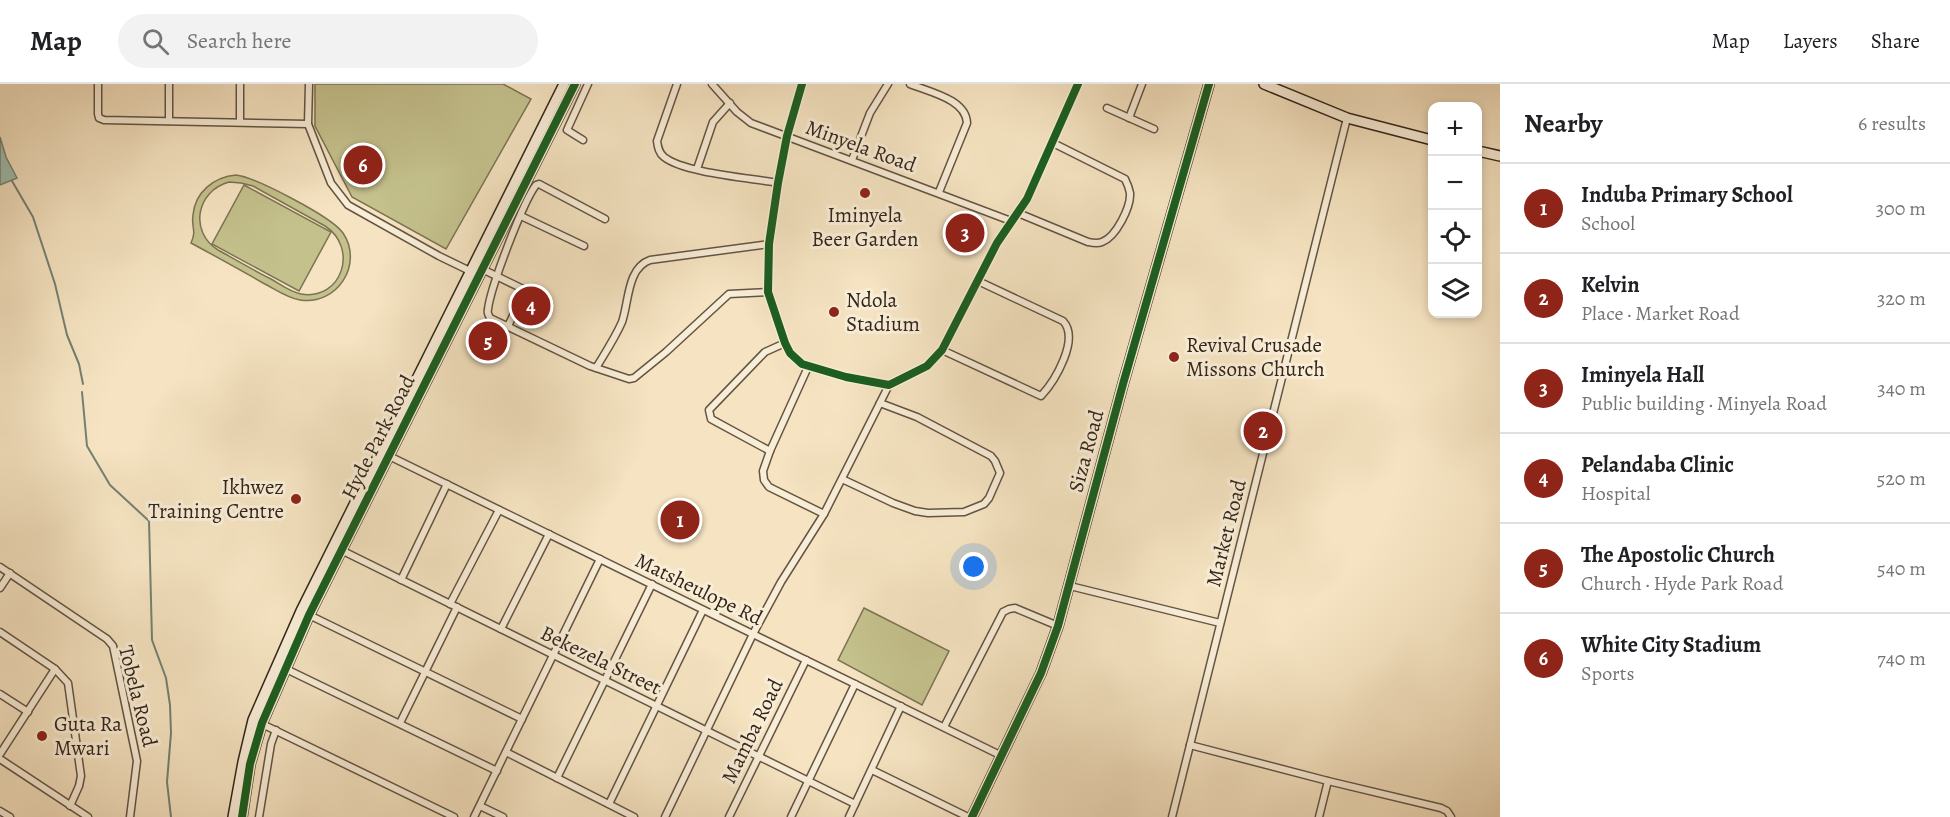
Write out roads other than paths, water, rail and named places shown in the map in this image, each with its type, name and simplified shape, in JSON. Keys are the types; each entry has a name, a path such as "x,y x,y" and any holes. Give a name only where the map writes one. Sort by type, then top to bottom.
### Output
{"street":[{"path":"98,84 99,118 308,124"},
{"path":"169,84 169,121"},
{"path":"240,84 240,121"},
{"path":"309,84 308,124 331,183 348,205 439,256 477,271 498,276 523,289 523,295 508,326"},
{"name":"Hyde Park Road","path":"477,271 564,84"},
{"name":"Hyde Park Road","path":"233,817 243,762 257,722 305,613 477,271 575,84"},
{"path":"583,140 567,130 588,84"},
{"path":"677,84 657,141 662,156 697,169 778,183"},
{"name":"Minyela Road","path":"712,84 744,119 1011,221"},
{"path":"802,84 787,136 778,183 769,244 768,292 785,343 796,359 808,367 889,385"},
{"path":"852,160 870,113 888,84"},
{"path":"910,84 958,104 966,114 967,123 939,192"},
{"path":"665,817 753,634 781,582 824,514 889,385 927,366 942,350 997,243 1027,199 1078,84"},
{"path":"1129,118 1142,84"},
{"name":"Siza Road","path":"970,817 1041,673 1058,626 1123,384 1209,84"},
{"path":"1264,84 1347,118 1428,139"},
{"path":"697,169 713,122 730,103"},
{"path":"1107,108 1154,129"},
{"name":"Market Road","path":"1172,817 1347,118"},
{"path":"1018,213 1088,242 1096,243 1104,242 1121,223 1130,198 1130,190 1125,179 1053,143"},
{"path":"1482,152 1500,156"},
{"path":"605,219 539,184 534,187 498,276 487,310 488,315 596,368 624,379 634,378 729,294 768,292"},
{"path":"521,216 584,246"},
{"path":"596,368 621,322 635,274 643,263 769,244"},
{"path":"942,350 1041,396 1055,376 1069,341 1067,324 978,281"},
{"path":"770,451 711,419 709,410 765,352 785,343"},
{"path":"808,367 763,471 764,480 769,487 824,514"},
{"path":"842,479 893,503 921,512 964,512 984,504 989,498 1000,473 996,461 991,456 917,417 880,403"},
{"name":"Matsheulope Rd","path":"385,454 1002,756"},
{"path":"401,580 447,484"},
{"path":"450,604 499,510"},
{"path":"501,629 549,534"},
{"name":"Bekezela Street","path":"337,548 855,804"},
{"path":"474,817 600,559"},
{"name":"Tobela Road","path":"0,567 107,639 113,646 137,761 130,817"},
{"path":"0,588 10,573"},
{"path":"557,778 652,584"},
{"path":"1070,586 1220,623"},
{"path":"400,723 457,607"},
{"path":"944,727 1003,612 1015,608 1058,626"},
{"path":"609,804 704,610"},
{"path":"305,613 522,719"},
{"path":"0,632 55,669 68,683 81,776 80,786 70,806"},
{"name":"Mamba Road","path":"729,817 806,660"},
{"path":"281,666 497,771"},
{"path":"0,754 55,669"},
{"path":"791,817 855,684"},
{"path":"0,694 28,712"},
{"path":"849,817 901,706"},
{"path":"257,722 454,817"},
{"name":"Hyde Park Road","path":"242,817 257,722"},
{"path":"259,817 271,744 276,730"},
{"path":"1190,745 1441,808 1451,817"},
{"path":"506,752 609,804 624,815 634,817"},
{"path":"0,759 88,817"},
{"path":"872,770 970,817"},
{"path":"1319,817 1328,781"},
{"path":"480,806 503,817"},
{"path":"0,811 10,817"}],"waterway":[{"path":"12,181 33,217 55,284 67,335 79,364 83,384"},
{"path":"82,392 87,446 110,485 149,521 152,640 166,678 170,705 171,733 167,782 171,817"}],"place":[{"name":"White City Stadium","path":"363,165"},
{"name":"Iminyela Beer Garden","path":"865,193"},
{"name":"Iminyela Hall","path":"965,233"},
{"name":"Pelandaba Clinic","path":"531,306"},
{"name":"Ndola Stadium","path":"834,312"},
{"name":"The Apostolic Church","path":"488,341"},
{"name":"Revival Crusade Missons Church","path":"1174,357"},
{"name":"Kelvin","path":"1263,431"},
{"name":"Ikhwez Training Centre","path":"296,499"},
{"name":"Induba Primary School","path":"680,520"},
{"name":"Guta Ra Mwari","path":"42,736"}]}
